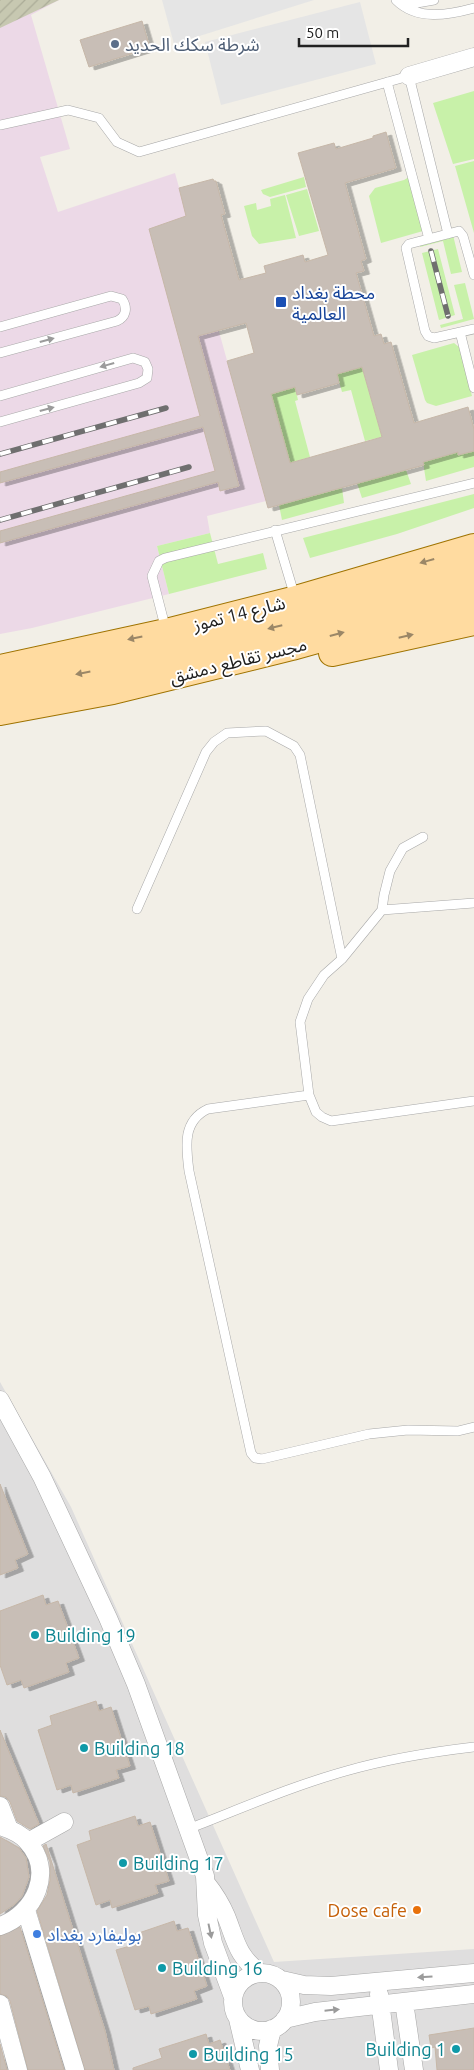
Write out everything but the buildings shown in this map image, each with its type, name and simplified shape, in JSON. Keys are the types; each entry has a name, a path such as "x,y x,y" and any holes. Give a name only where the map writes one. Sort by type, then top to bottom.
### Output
{"main road":[{"name":"شارع 14 تموز","path":"0,668 166,632 296,599 474,547"},
{"name":"مجسر تقاطع دمشق","path":"0,689 108,668 212,643 474,573"},
{"name":"مجسر تقاطع دمشق","path":"0,712 113,691 292,647 474,596"},
{"path":"0,728 188,689 329,654 474,622"}],"street":[{"path":"409,76 474,57"},
{"path":"0,1400 42,1477 108,1618 139,1691 206,1882 210,1929 220,1964 233,1997 234,2011 238,2019 250,2070"},
{"path":"0,1806 4,1827 28,1842 36,1856 40,1874 38,1891 26,1910 17,1918 0,1926"},
{"path":"28,1842 64,1822"},
{"path":"206,1882 220,1902 240,1952 252,1967 282,1980 331,1986 474,1973"},
{"path":"26,1910 75,2070"},
{"path":"233,1997 240,1983 260,1972"},
{"path":"270,2070 268,2046 279,2024 290,2008 291,2001 290,1993 282,1980"},
{"path":"377,1982 389,2070"},
{"path":"238,2019 257,2031 315,2012 474,1994"},
{"path":"404,2002 414,2070"},
{"path":"0,2004 18,2070"}],"lane":[{"path":"397,0 411,4 434,0"},
{"path":"397,0 402,6 424,14 448,15 474,8"},
{"path":"0,125 68,110 99,118 117,142 139,152 409,76 448,234"},
{"path":"387,82 429,239"},
{"path":"474,275 462,234 457,231 409,244 405,249 425,331 428,336 434,338 474,329"},
{"path":"0,327 111,296 122,299 126,307 124,316 117,321 0,353"},
{"path":"460,332 474,388"},
{"path":"0,396 133,358 145,362 148,369 146,378 139,384 0,422"},
{"path":"166,632 152,576 158,561 275,530 474,483"},
{"path":"275,530 296,599"},
{"path":"137,909 206,752 214,742 227,733 266,731 294,746 300,755 342,959"},
{"path":"422,837 403,848 390,870 382,910 342,959 324,975 308,999 300,1022 309,1095 316,1112 331,1121 474,1101"},
{"path":"382,910 474,902"},
{"path":"309,1095 208,1109 191,1123 187,1136 189,1171 251,1453 255,1458 262,1459 369,1434 408,1430 458,1431 474,1427"},
{"path":"188,1829 315,1780 346,1771 412,1755 474,1746"}],"shaded area":[{"path":"0,0 59,0 31,15 70,149 40,157 58,212 175,173 266,501 207,516 210,533 157,546 169,594 32,628 0,634"},
{"path":"0,0 59,0 0,28"},
{"path":"162,0 314,0 174,44"},
{"path":"360,2 376,64 221,105 205,42"},
{"path":"0,1382 71,1507 274,1962 474,1949 474,2070 0,2070"}],"green space":[{"path":"474,91 474,159 453,164 433,103"},
{"path":"474,161 474,233 455,166"},
{"path":"304,177 306,187 270,197 263,194 261,190"},
{"path":"409,177 423,231 381,243 369,196 375,188"},
{"path":"307,189 319,231 299,236 286,195"},
{"path":"285,195 296,238 259,244 252,236 244,206 256,203 257,210 271,206 270,199"},
{"path":"453,235 462,272 451,274 443,241 420,247 420,244"},
{"path":"438,249 455,315 439,320 422,253"},
{"path":"465,283 474,319 441,328 440,325 463,319 454,285"},
{"path":"454,343 459,347 472,396 436,406 427,403 412,355"},
{"path":"362,367 382,437 365,441 351,390 342,392 337,374"},
{"path":"295,387 298,400 295,401 310,457 290,463 271,394"},
{"path":"474,451 474,467 426,481 423,462 458,452 458,455"},
{"path":"406,470 411,484 362,498 357,483"},
{"path":"342,488 344,503 282,520 279,505"},
{"path":"474,494 474,508 397,534 310,558 303,538"},
{"path":"210,533 218,564 263,553 267,569 169,594 157,546"}],"railway":[{"path":"431,251 448,316"},
{"path":"0,454 166,408"},
{"path":"0,520 189,467"}],"place":[{"name":"شرطة سكك الحديد","path":"115,44"},
{"name":"محطة بغداد العالمية","path":"281,302"},
{"name":"Building 19","path":"35,1635"},
{"name":"Building 18","path":"84,1748"},
{"name":"Building 17","path":"123,1863"},
{"name":"Dose cafe","path":"417,1910"},
{"name":"بوليفارد بغداد","path":"37,1934"},
{"name":"Building 16","path":"162,1968"},
{"name":"Building 1","path":"456,2049"},
{"name":"Building 15","path":"193,2054"}]}
